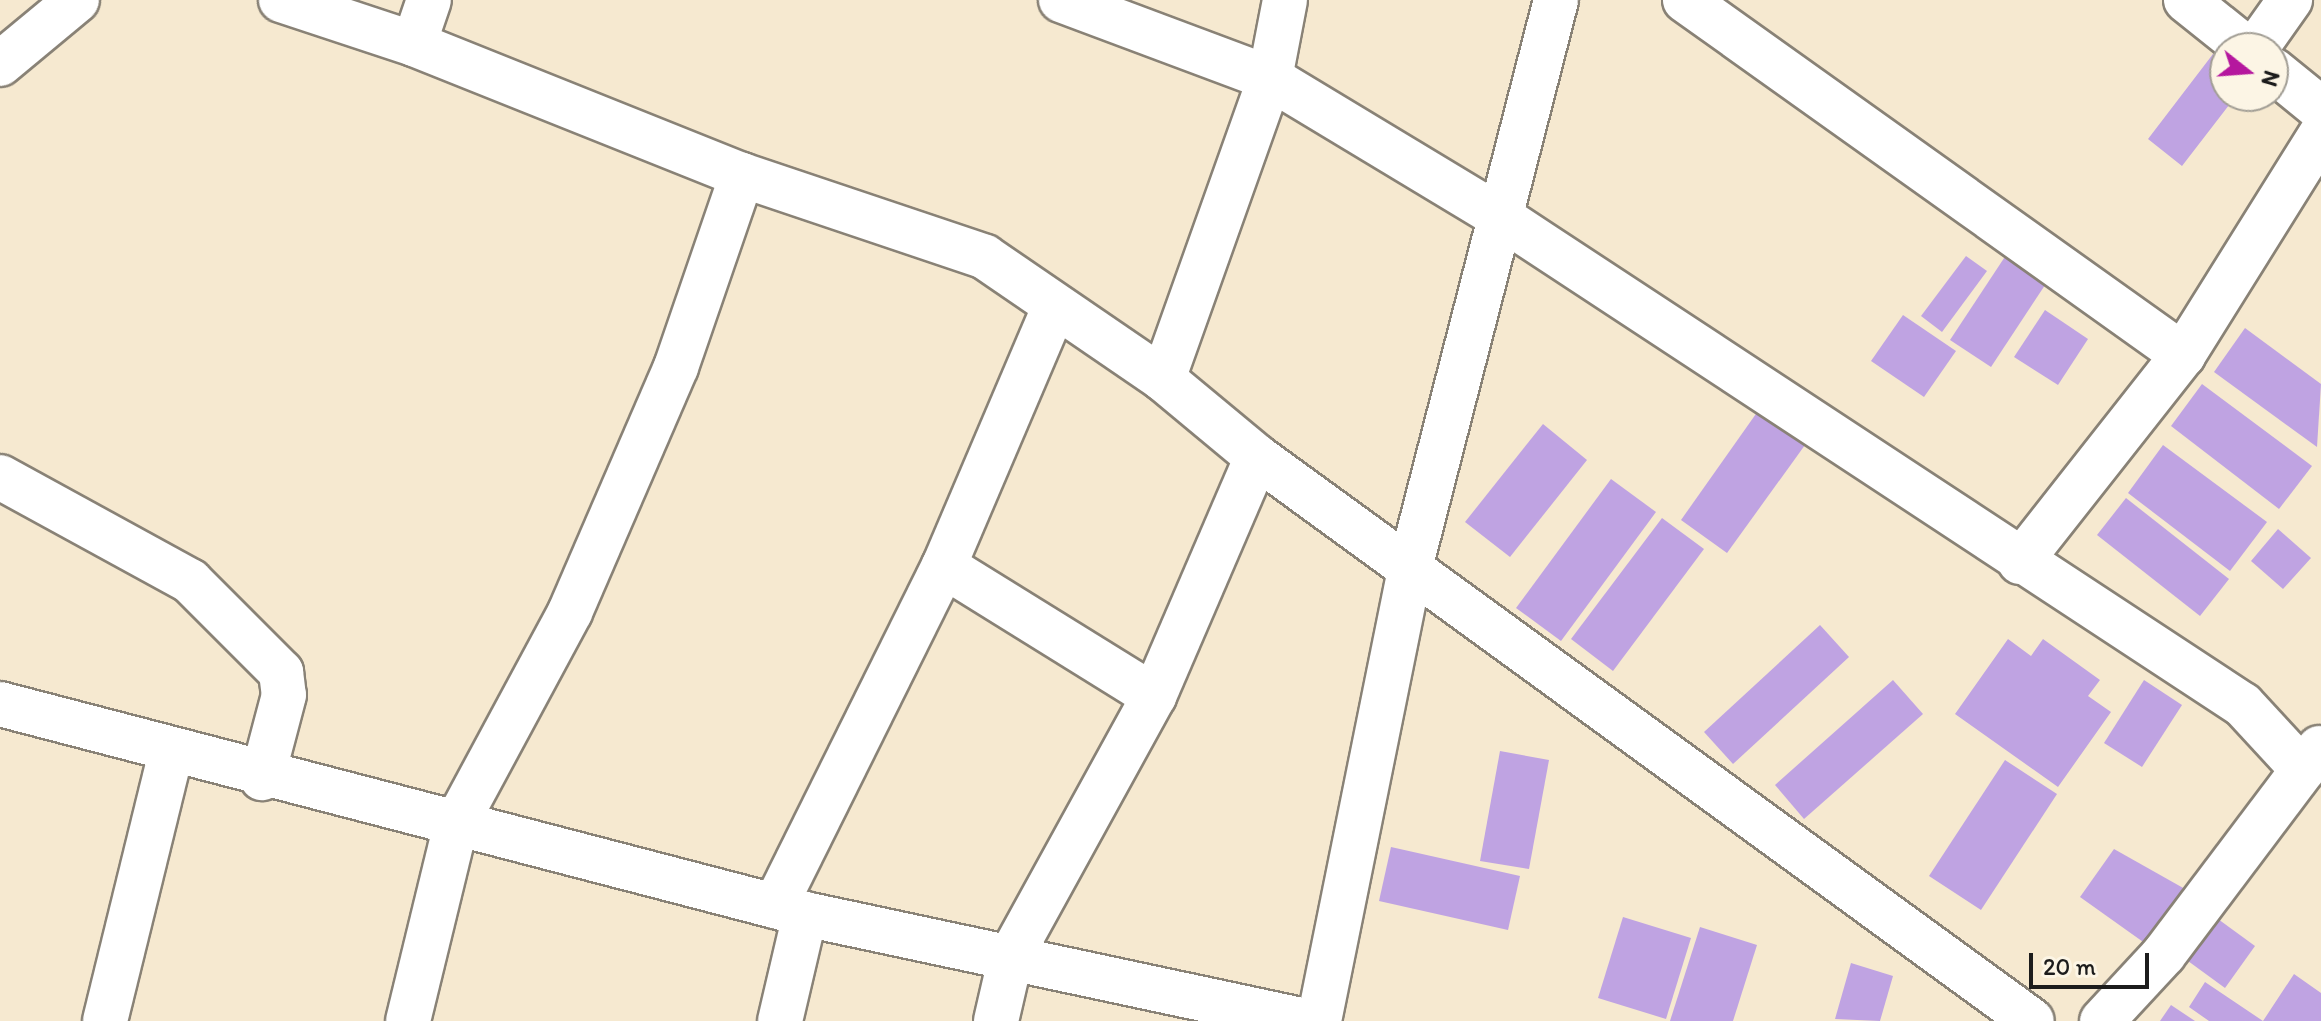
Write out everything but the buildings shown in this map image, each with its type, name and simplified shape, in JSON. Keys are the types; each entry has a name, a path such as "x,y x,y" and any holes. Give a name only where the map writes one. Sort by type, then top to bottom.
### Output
{"street":[{"path":"0,64 77,0"},
{"path":"281,0 414,44 742,175 985,257 1054,308 1163,379 1257,457 1411,564 2032,1021"},
{"path":"414,44 429,0"},
{"path":"1061,0 1270,78 1499,216 2020,562 2243,705 2312,758 2164,954 2102,1021"},
{"path":"1163,379 1270,78 1285,0"},
{"path":"1319,1021 1411,564 1556,0"},
{"path":"1685,0 2183,355"},
{"path":"2186,0 2226,32"},
{"path":"2267,32 2290,0"},
{"path":"2289,83 2321,109"},
{"path":"2020,562 2183,355 2321,134"},
{"path":"408,1021 456,824 570,612 676,367 742,175"},
{"path":"780,1021 790,910 944,566 1054,308"},
{"path":"996,1021 1011,956 1154,696 1257,457"},
{"path":"0,477 190,581 281,672 284,695 262,778"},
{"path":"944,566 1154,696"},
{"path":"0,704 262,778 456,824 790,910 1306,1021"},
{"path":"105,1021 171,752"}]}
